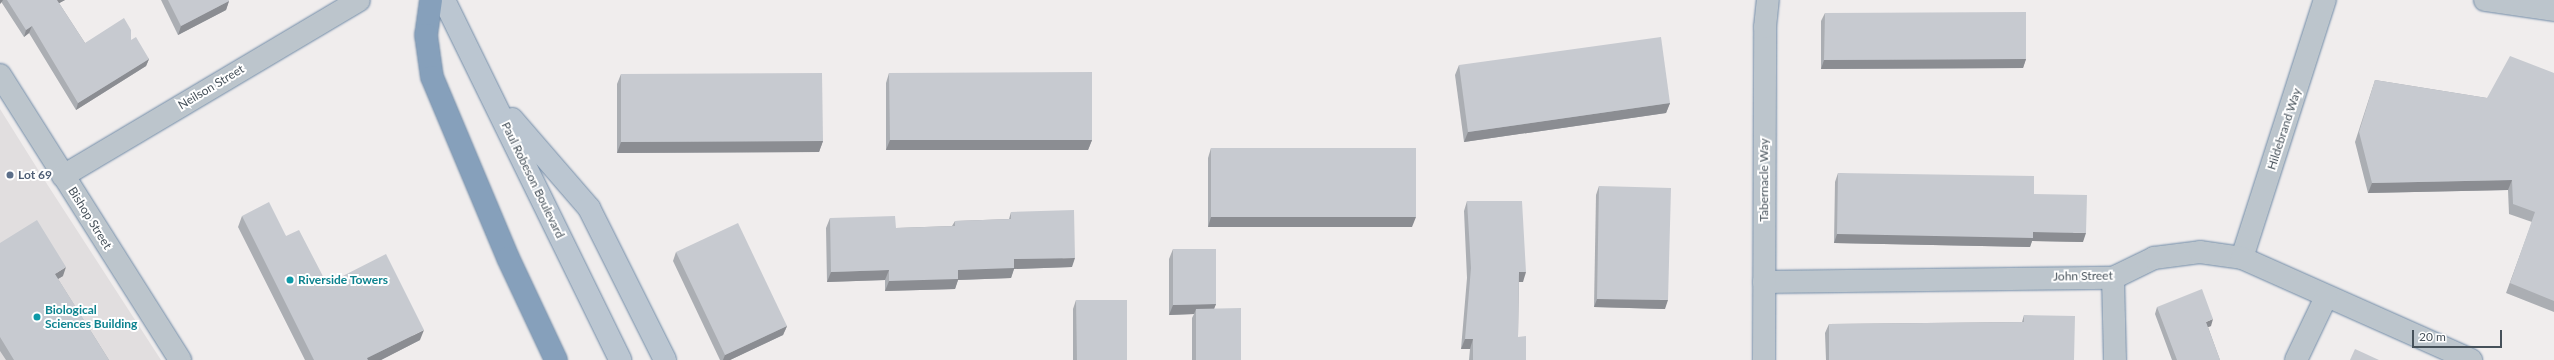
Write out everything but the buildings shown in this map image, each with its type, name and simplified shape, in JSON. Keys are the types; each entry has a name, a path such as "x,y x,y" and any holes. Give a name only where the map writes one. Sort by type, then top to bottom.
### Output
{"highway":[{"path":"431,0 427,50 437,90 556,360"}],"street":[{"name":"Neilson Street","path":"63,176 359,0"},
{"name":"Paul Robeson Boulevard","path":"444,0 493,97 620,360"},
{"name":"Tabernacle Way","path":"1764,360 1764,27 1768,0"},
{"name":"Hildebrand Way","path":"2242,258 2325,0"},
{"path":"2485,0 2554,10"},
{"name":"Bishop Street","path":"0,75 180,360"},
{"path":"493,97 589,208 665,360"},
{"name":"John Street","path":"1764,282 2113,278 2154,258 2200,252 2242,258 2326,297 2471,360"},
{"path":"2113,278 2116,360"},
{"path":"2296,360 2326,297"}],"shaded area":[{"path":"0,109 47,184 161,360 0,360"}],"place":[{"name":"Lot 69","path":"10,175"},
{"name":"Riverside Towers","path":"290,280"},
{"name":"Biological Sciences Building","path":"37,317"}]}
